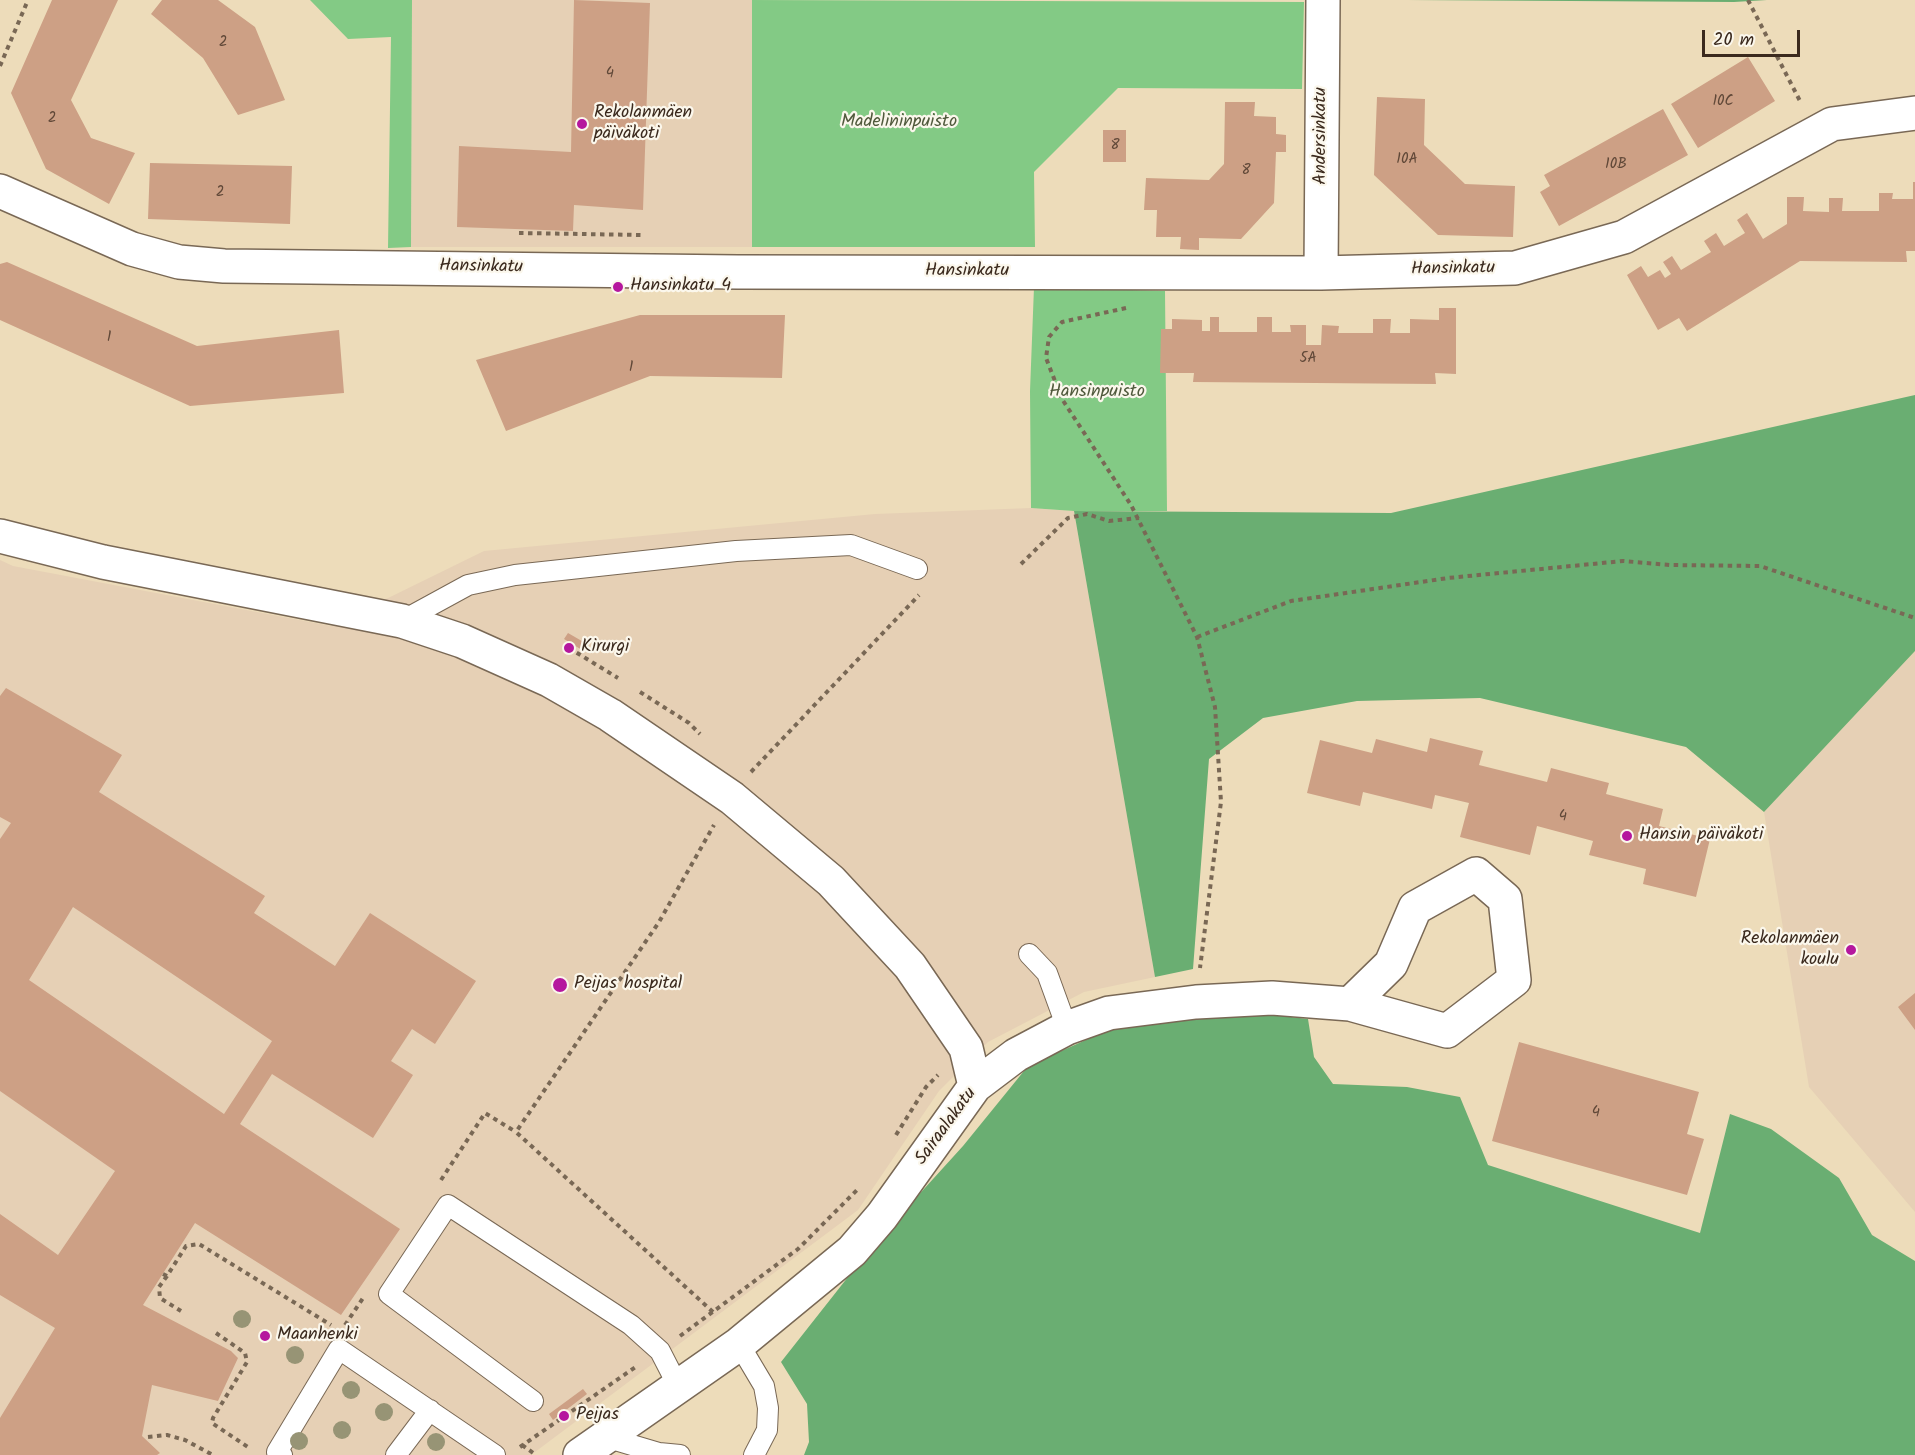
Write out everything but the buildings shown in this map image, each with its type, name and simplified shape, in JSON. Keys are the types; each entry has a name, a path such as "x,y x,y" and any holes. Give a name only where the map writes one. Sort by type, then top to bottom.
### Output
{"street":[{"name":"Andersinkatu","path":"1321,273 1323,0"},
{"name":"Hansinkatu","path":"0,191 132,249 179,262 224,266 738,272 1321,273 1515,268 1624,237 1832,123 1915,113"},
{"path":"0,536 103,562 402,621 462,640 549,680 610,715 732,798 831,881 910,966 966,1048 975,1086"},
{"name":"Sairaalakatu","path":"592,1446 679,1388 739,1344 852,1251 882,1216 975,1086 1017,1055 1067,1028 1109,1013 1196,1002 1272,998 1350,1004 1448,1031 1514,980 1505,899 1476,874 1415,908 1391,964 1350,1004"}],"lane":[{"path":"402,621 468,585 503,578 736,550 851,545 917,569"},
{"path":"1029,954 1047,973 1067,1028"},
{"path":"533,1401 389,1294 448,1205 631,1325 660,1351 679,1388"},
{"path":"739,1344 764,1386 768,1408 767,1430 754,1455"},
{"path":"273,1454 339,1349 495,1455"},
{"path":"396,1455 429,1410"},
{"name":"Sairaalakatu","path":"592,1446 680,1455"}],"path":[{"path":"0,66 28,0"},
{"path":"1748,0 1816,132"},
{"path":"1155,272 1150,291 1137,303 1069,319 1057,326 1049,336 1046,358 1062,399 1139,518 1197,637 1215,708 1221,802 1196,1002"},
{"path":"1021,564 1068,518 1087,514 1109,522 1139,518"},
{"path":"1197,637 1291,601 1448,578 1623,561 1670,565 1760,566 1915,618"},
{"path":"713,1312 516,1132 659,922 746,777 924,590"},
{"path":"891,1143 926,1087 966,1048"},
{"path":"936,1064 939,1074"},
{"path":"515,1450 660,1351 798,1248 860,1187"},
{"path":"181,1311 160,1298 159,1287 186,1246 199,1244 328,1324 343,1328"},
{"path":"216,1334 247,1357 247,1362 212,1423 273,1454"},
{"path":"148,1437 167,1435 185,1440 213,1455"},
{"path":"522,1445 536,1455"}],"shaded area":[{"name":"Rekolanmäen päiväkoti","path":"412,0 752,0 752,247 411,247"},
{"name":"Peijas hospital","path":"1031,508 1074,511 1155,977 1084,992 988,1042 939,1091 858,1210 531,1455 0,1455 0,560 13,566 331,626 484,551 875,514"},
{"name":"Rekolanmäen koulu","path":"1915,651 1915,1212 1809,1087 1764,812"}],"green space":[{"path":"310,0 412,0 411,247 388,248 391,37 348,39"},
{"name":"Madelininpuisto","path":"752,0 1304,2 1302,89 1118,88 1034,172 1035,247 752,247"},
{"path":"1408,0 1767,0 1734,2"},
{"name":"Hansinpuisto","path":"1034,287 1165,291 1167,511 1074,511 1031,508 1030,391"},
{"path":"1915,395 1915,651 1764,812 1686,747 1480,698 1357,701 1263,718 1209,759 1193,969 1155,977 1074,511 1391,513"},
{"path":"1266,1014 1308,1019 1314,1057 1333,1084 1407,1087 1460,1097 1488,1165 1700,1233 1730,1114 1771,1129 1839,1178 1872,1235 1915,1261 1915,1455 804,1455 809,1442 807,1404 781,1362 874,1244 963,1146 1028,1066 1108,1030 1174,1020"}],"place":[{"name":"Rekolanmäen päiväkoti","path":"582,124"},
{"name":"Hansinkatu 4","path":"618,287"},
{"name":"Kirurgi","path":"569,648"},
{"name":"Hansin päiväkoti","path":"1627,836"},
{"name":"Rekolanmäen koulu","path":"1851,950"},
{"name":"Peijas hospital","path":"560,985"},
{"name":"Maanhenki","path":"265,1336"},
{"name":"Peijas","path":"564,1416"}]}
